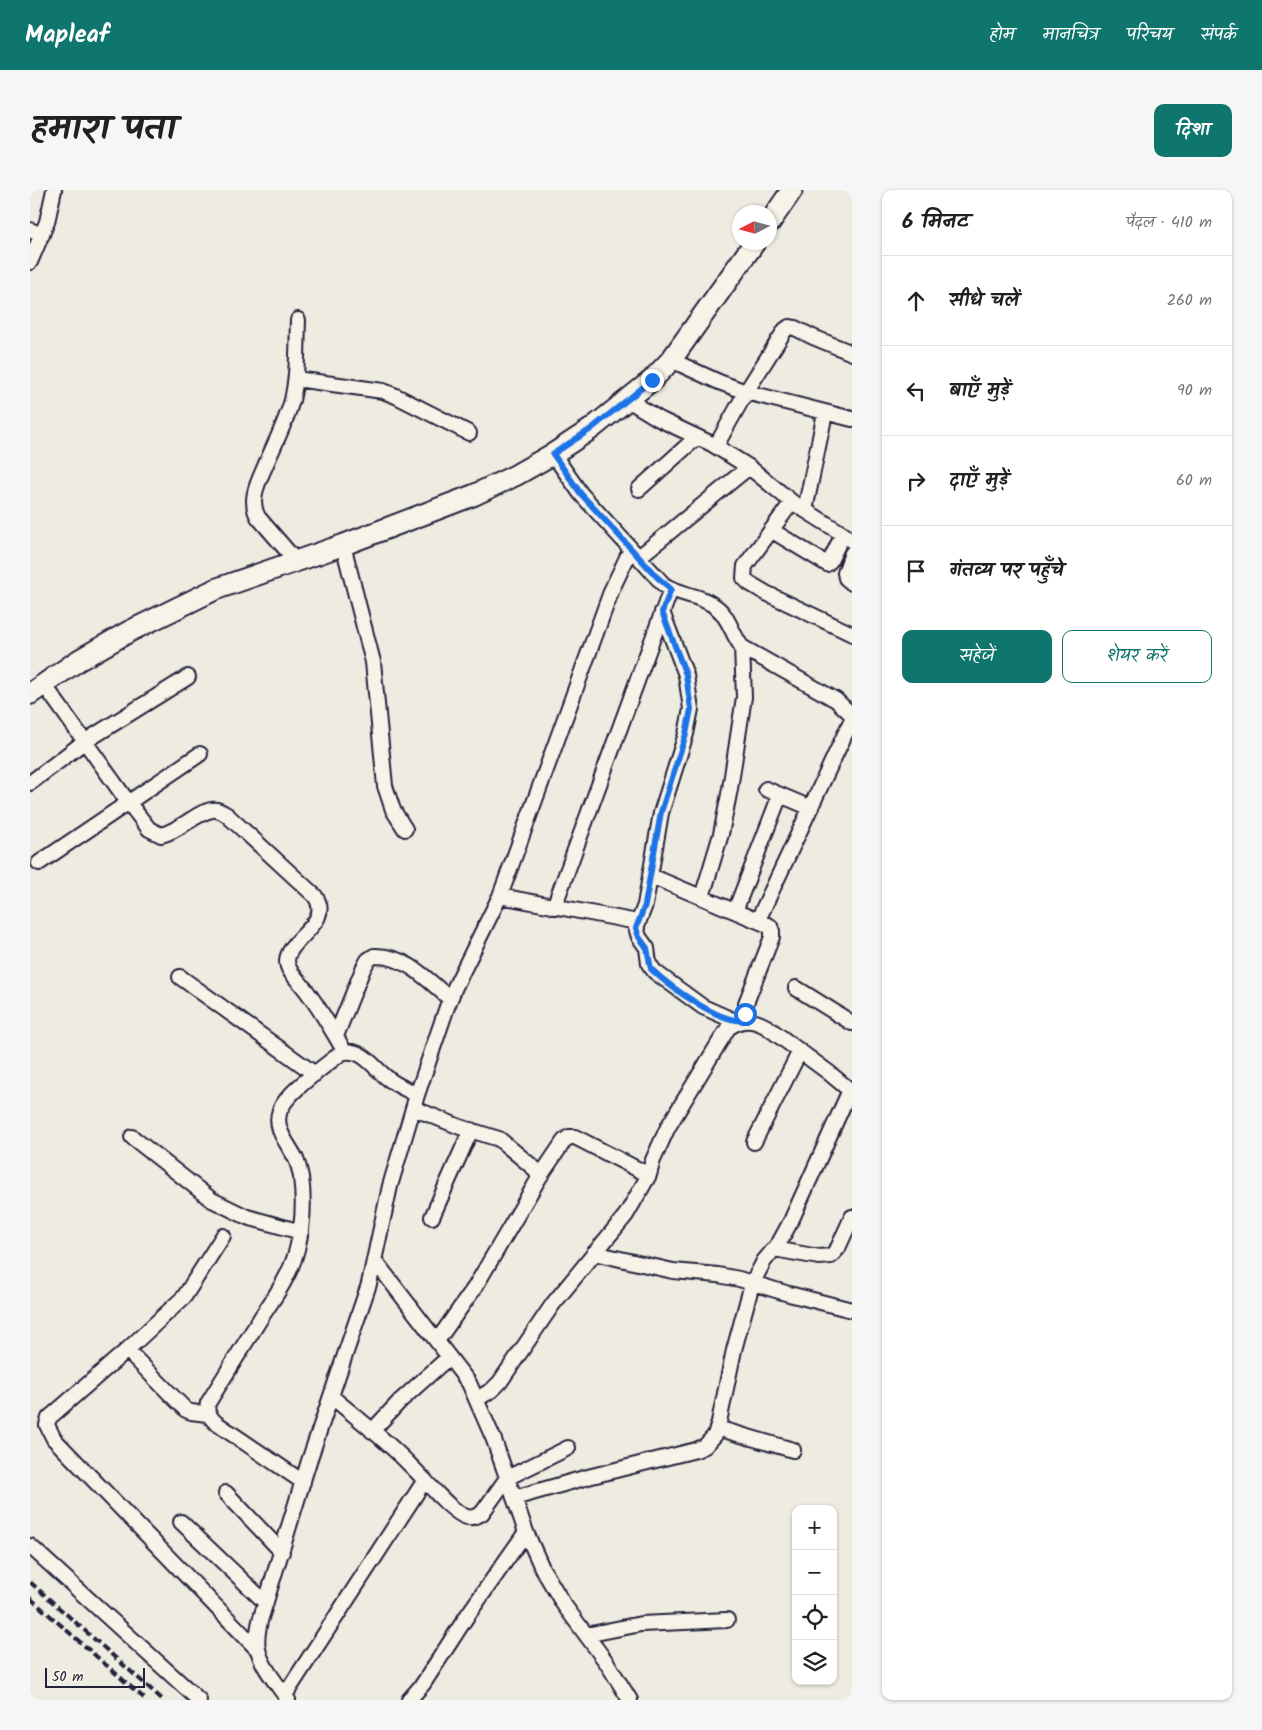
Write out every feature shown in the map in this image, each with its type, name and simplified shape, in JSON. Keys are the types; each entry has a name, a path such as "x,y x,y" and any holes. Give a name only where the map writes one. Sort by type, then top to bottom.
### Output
{"main road":[{"path":"777,212 792,190"},
{"path":"36,688 79,660 130,631 216,589 343,545 474,495 516,475 553,454 591,429 652,380 671,360 749,250"}],"street":[{"path":"30,262 36,233 47,222 54,190"},
{"path":"296,561 258,517 252,501 291,402 296,379 298,320"},
{"path":"716,446 784,330 789,327 795,328 852,354"},
{"path":"671,360 746,392 825,413 852,418"},
{"path":"296,379 383,392 396,396 469,433"},
{"path":"628,400 659,419 716,446 749,467 792,502 850,541"},
{"path":"806,510 825,413"},
{"path":"639,488 697,437"},
{"path":"553,454 581,494 664,585 716,607 724,615 742,647 836,700 852,715"},
{"path":"425,1480 286,1698 262,1661 257,1648 257,1636 303,1482 369,1284 390,1186 415,1102 450,999 500,896 612,589 635,553 749,467"},
{"path":"792,502 744,566 744,578 766,593 852,634"},
{"path":"770,530 827,564 850,541"},
{"path":"850,541 845,572 846,578 852,583"},
{"path":"343,545 372,662 385,786 393,810 405,829"},
{"path":"554,907 671,589"},
{"path":"636,928 642,915 661,812 686,734 691,709 686,675 662,612"},
{"path":"702,897 721,834 730,789 744,697 742,647"},
{"path":"30,783 84,742 188,677"},
{"path":"36,688 84,742 148,829 162,835 171,833 204,813 212,810 220,811 227,815 315,896 321,910 292,950 287,959 288,966 308,992 345,1052"},
{"path":"758,920 852,718"},
{"path":"39,863 200,754"},
{"path":"766,789 810,808"},
{"path":"735,911 780,795"},
{"path":"650,876 770,926 772,937 746,1002 742,1021"},
{"path":"500,896 632,921 639,937 647,948 649,964 655,972 703,1007 742,1021 757,1022 767,1027 851,1091 791,1221 774,1249 764,1261 752,1284 734,1350 715,1435 710,1441 696,1450 514,1498"},
{"path":"336,1036 363,970 368,960 374,956 392,958 412,967 450,999"},
{"path":"180,978 315,1074"},
{"path":"796,988 852,1023"},
{"path":"477,1399 492,1390 500,1382 553,1304 626,1215 649,1175 653,1160 668,1127 728,1028 742,1021"},
{"path":"754,1142 800,1051"},
{"path":"207,1414 208,1403 284,1281 295,1257 301,1232 301,1176 296,1160 282,1135 278,1118 280,1110 285,1101 340,1053 358,1054 366,1058 415,1102 471,1130 499,1139 535,1169 539,1178"},
{"path":"432,1217 471,1130"},
{"path":"132,1137 212,1200 247,1217 301,1232"},
{"path":"437,1341 468,1299 539,1178 564,1141 569,1137 575,1137 649,1175"},
{"path":"774,1249 819,1257 831,1256 838,1248 852,1217"},
{"path":"223,1236 184,1297 49,1418 47,1425 54,1439 257,1648"},
{"path":"594,1253 672,1271 718,1275 852,1310"},
{"path":"375,1261 464,1377 477,1399 494,1440 526,1532 553,1588 607,1663 630,1700"},
{"path":"127,1350 186,1410 207,1414 216,1423 303,1482"},
{"path":"372,1431 400,1401 449,1357"},
{"path":"331,1396 397,1452 452,1508 470,1518 482,1513 507,1478 568,1448"},
{"path":"717,1428 793,1450"},
{"path":"226,1493 282,1552"},
{"path":"181,1522 266,1603"},
{"path":"409,1700 423,1684 467,1616 526,1532"},
{"path":"30,1546 198,1700"},
{"path":"586,1635 641,1624 727,1620"}],"railway":[{"path":"30,1582 163,1700"},
{"path":"30,1598 146,1700"}],"route":[{"path":"652,380 591,429 553,454 581,494 664,585 671,589 662,612 689,684 691,709 689,720 661,812 645,905 636,928 639,937 646,944 651,969 666,981 714,1013 737,1022 746,1020 745,1014"}]}
